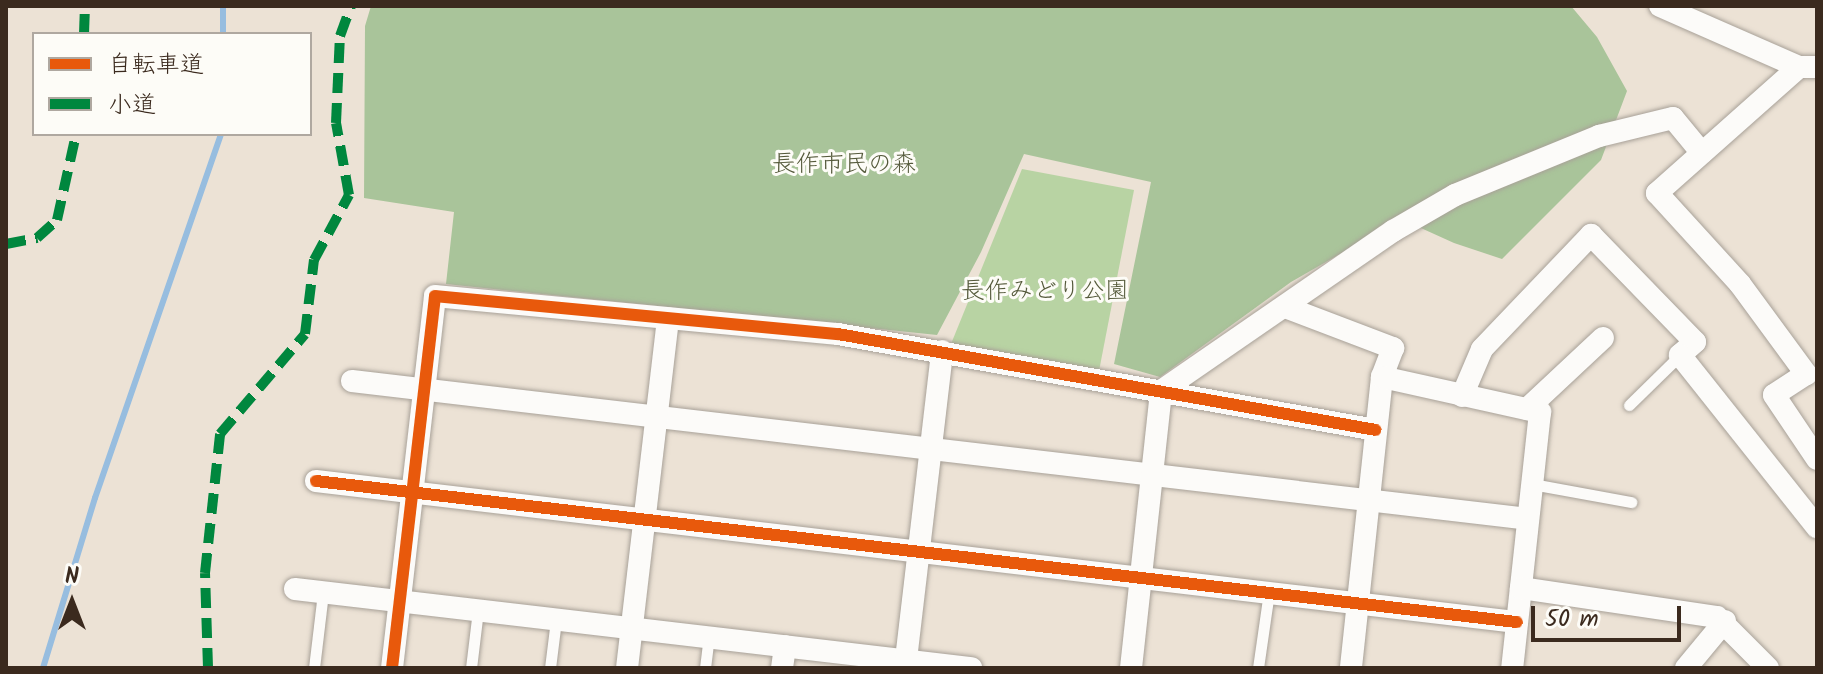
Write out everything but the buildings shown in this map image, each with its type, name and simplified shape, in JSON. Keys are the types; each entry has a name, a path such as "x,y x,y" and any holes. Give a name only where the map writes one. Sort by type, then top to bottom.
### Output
{"street":[{"path":"1663,7 1808,67 1657,193 1740,284 1811,371 1774,395 1817,459"},
{"path":"1131,668 1161,391 1393,231 1455,195 1599,136 1673,118 1702,153"},
{"path":"1462,396 1482,349 1591,235 1695,342 1680,355 1817,527"},
{"path":"392,668 435,296 838,334 1376,430"},
{"path":"1285,307 1393,348 1382,377 1351,668"},
{"path":"627,668 668,318"},
{"path":"1527,409 1603,338"},
{"path":"906,664 942,351"},
{"path":"1382,377 1540,412 1512,668"},
{"path":"352,381 1528,519"},
{"path":"316,481 1517,622"},
{"path":"1521,588 1725,621 1768,668"},
{"path":"295,589 709,637 784,657 971,668"},
{"path":"1686,668 1725,621"}],"lane":[{"path":"1629,405 1680,355"},
{"path":"1532,484 1631,502"},
{"path":"314,668 323,592"},
{"path":"1258,668 1269,592"},
{"path":"471,668 478,610"},
{"path":"550,668 556,620"},
{"path":"705,668 709,637"}],"green space":[{"name":"長作市民の森","path":"371,6 1571,6 1597,37 1627,91 1601,160 1502,259 1454,243 1401,219 1291,282 1160,377 1114,364 1151,182 1024,154 981,252 937,335 446,284 454,212 364,198 365,26"},
{"name":"長作みどり公園","path":"1022,169 1134,190 1099,371 951,344"}],"waterway":[{"path":"223,6 223,32"},
{"path":"43,668 95,498 220,136"}],"marked path":[{"path":"84,32 85,6"},
{"path":"208,668 205,573 220,434 305,334 314,260 349,195 336,123 340,36 351,6"},
{"path":"6,244 37,238 57,220 76,136"}],"cycle path":[{"path":"392,668 435,296 838,334 1376,430"},
{"path":"316,481 1517,622"}]}
